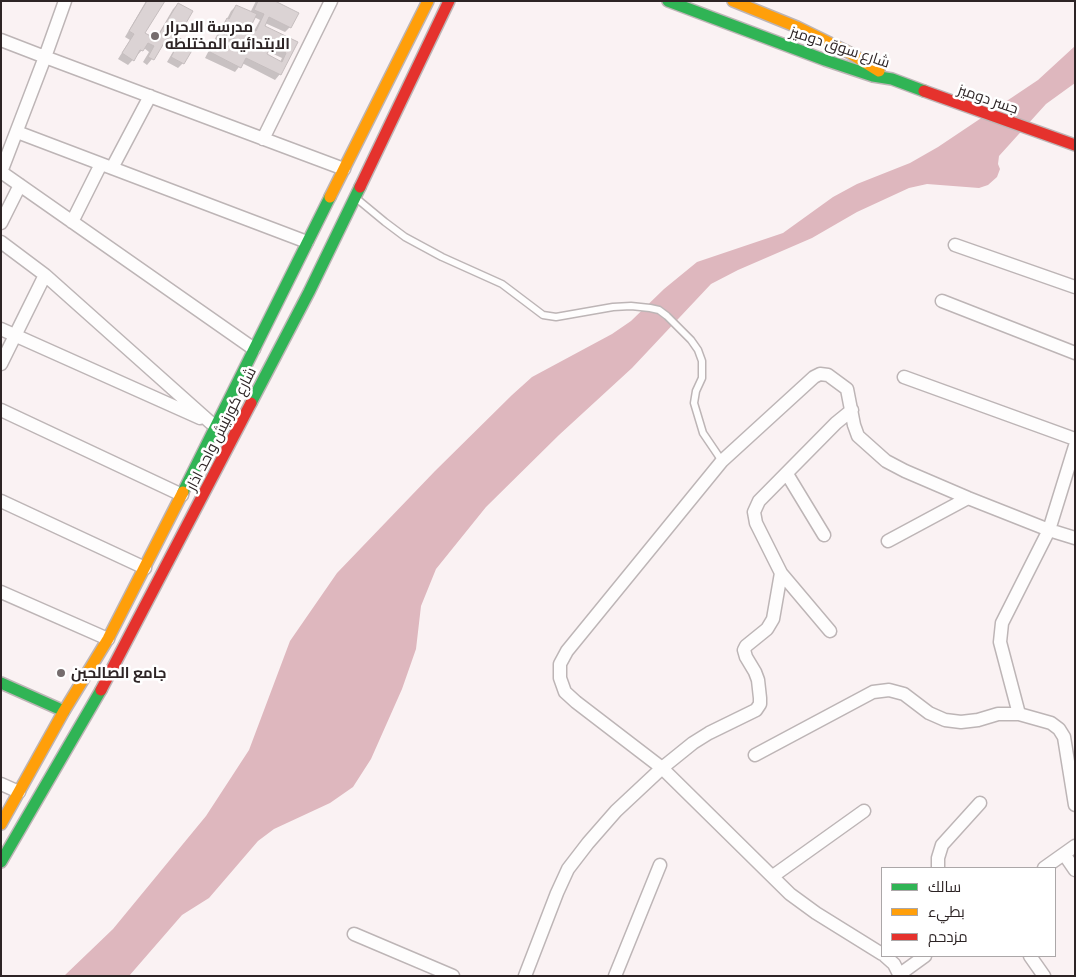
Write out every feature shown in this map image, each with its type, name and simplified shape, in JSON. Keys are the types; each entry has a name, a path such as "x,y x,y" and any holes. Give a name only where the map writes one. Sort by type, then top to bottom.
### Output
{"main road":[{"name":"شارع كورنيش واحد اذار","path":"1,824 64,711 108,639 146,568 214,424 289,282 307,242 428,1"},
{"name":"شارع كورنيش واحد اذار","path":"1,862 79,730 121,654 309,292 449,1"},
{"name":"شارع سوق دوميز","path":"668,1 826,60 873,76 892,79"},
{"name":"شارع سوق دوميز","path":"733,1 797,27 842,49 892,79"},
{"name":"جسر دوميز","path":"892,79 948,101 1075,145"},
{"path":"289,282 309,292"},
{"path":"1,683 64,711"}],"street":[{"path":"65,1 1,172 254,349"},
{"path":"263,139 331,1"},
{"path":"1,40 344,169"},
{"path":"72,222 150,96"},
{"path":"17,132 307,242"},
{"path":"1,223 20,185"},
{"path":"1,242 45,275 214,424"},
{"path":"955,245 1075,287"},
{"path":"1,364 45,275"},
{"path":"942,301 1075,353"},
{"path":"1,329 214,424"},
{"path":"881,954 816,913 790,894 662,768 565,692 560,678 560,664 567,651 722,461 814,377 820,374 828,375 847,389 858,436 886,461 968,498 1075,538"},
{"path":"904,377 1075,439"},
{"path":"1,410 182,495"},
{"path":"830,631 781,573 756,523 754,512 759,501 852,410"},
{"path":"1019,714 1000,642 1002,623 1050,530 1075,446"},
{"path":"787,474 824,535"},
{"path":"888,541 968,498"},
{"path":"1,501 146,568"},
{"path":"525,976 568,869 588,843 616,811 662,768 709,733 756,710 760,704 758,680 744,650 746,646 767,628 773,619 781,573"},
{"path":"1,592 108,639"},
{"path":"755,755 873,692 889,690 904,694 929,713 944,720 961,722 978,720 998,714 1019,714 1051,723 1059,729 1064,737 1075,805"},
{"path":"1,784 19,792"},
{"path":"938,867 938,858 942,845 980,803"},
{"path":"773,876 864,811"},
{"path":"1045,867 1075,846"},
{"path":"1064,854 1075,870"},
{"path":"615,976 660,866"},
{"path":"354,934 440,973 453,976"},
{"path":"885,957 894,964 900,975 923,957"},
{"path":"1031,957 1044,976"}],"lane":[{"path":"355,197 405,237 442,257 502,284 543,315 556,317 613,306 659,310 678,326 698,350 702,361 702,378 696,391 694,403 703,433 722,461"}],"shaded area":[{"path":"1075,46 1075,83 1046,104 999,156 998,164 1000,169 997,177 988,185 979,188 927,184 909,188 857,212 812,238 738,270 711,284 632,368 559,435 486,507 436,569 421,606 416,649 402,689 371,759 353,787 330,803 274,829 258,841 209,898 182,915 129,976 64,976 113,929 206,816 249,750 290,641 337,573 435,471 512,395 532,377 612,334 631,321 664,289 697,262 783,233 833,197 857,184 910,163 938,147 1038,80"}],"building":[{"path":"147,1 165,1 145,33 156,39 178,3 193,11 178,37 194,47 184,64 171,57 178,44 167,38 154,60 148,57 154,46 148,43 143,51 140,50 134,61 122,53 134,34 129,31"},
{"path":"258,1 275,1 299,13 291,28 269,17 265,26 298,42 281,75 246,58 241,68 210,52 227,18 229,19 236,5 257,14 250,28 256,31 264,14 254,10","holes":["225,33 240,41 236,50 221,42","271,45 286,53 282,62 267,54"]}],"traffic: fast":[{"path":"668,1 825,60 873,76 892,79 924,91"},
{"path":"251,403 309,292 360,187"},
{"path":"183,492 330,197"},
{"path":"1,683 64,711"},
{"path":"1,862 101,690"}],"traffic: slow":[{"path":"330,197 428,1"},
{"path":"733,1 797,27 850,53 879,71"},
{"path":"1,824 64,711 108,639 183,492"}],"traffic: jam":[{"path":"360,187 449,1"},
{"path":"924,91 1075,145"},
{"path":"101,690 251,403"}],"place":[{"name":"مدرسة الاحرار الابتدائيه المختلطه","path":"155,36"},
{"name":"جامع الصالحين","path":"61,673"}]}
